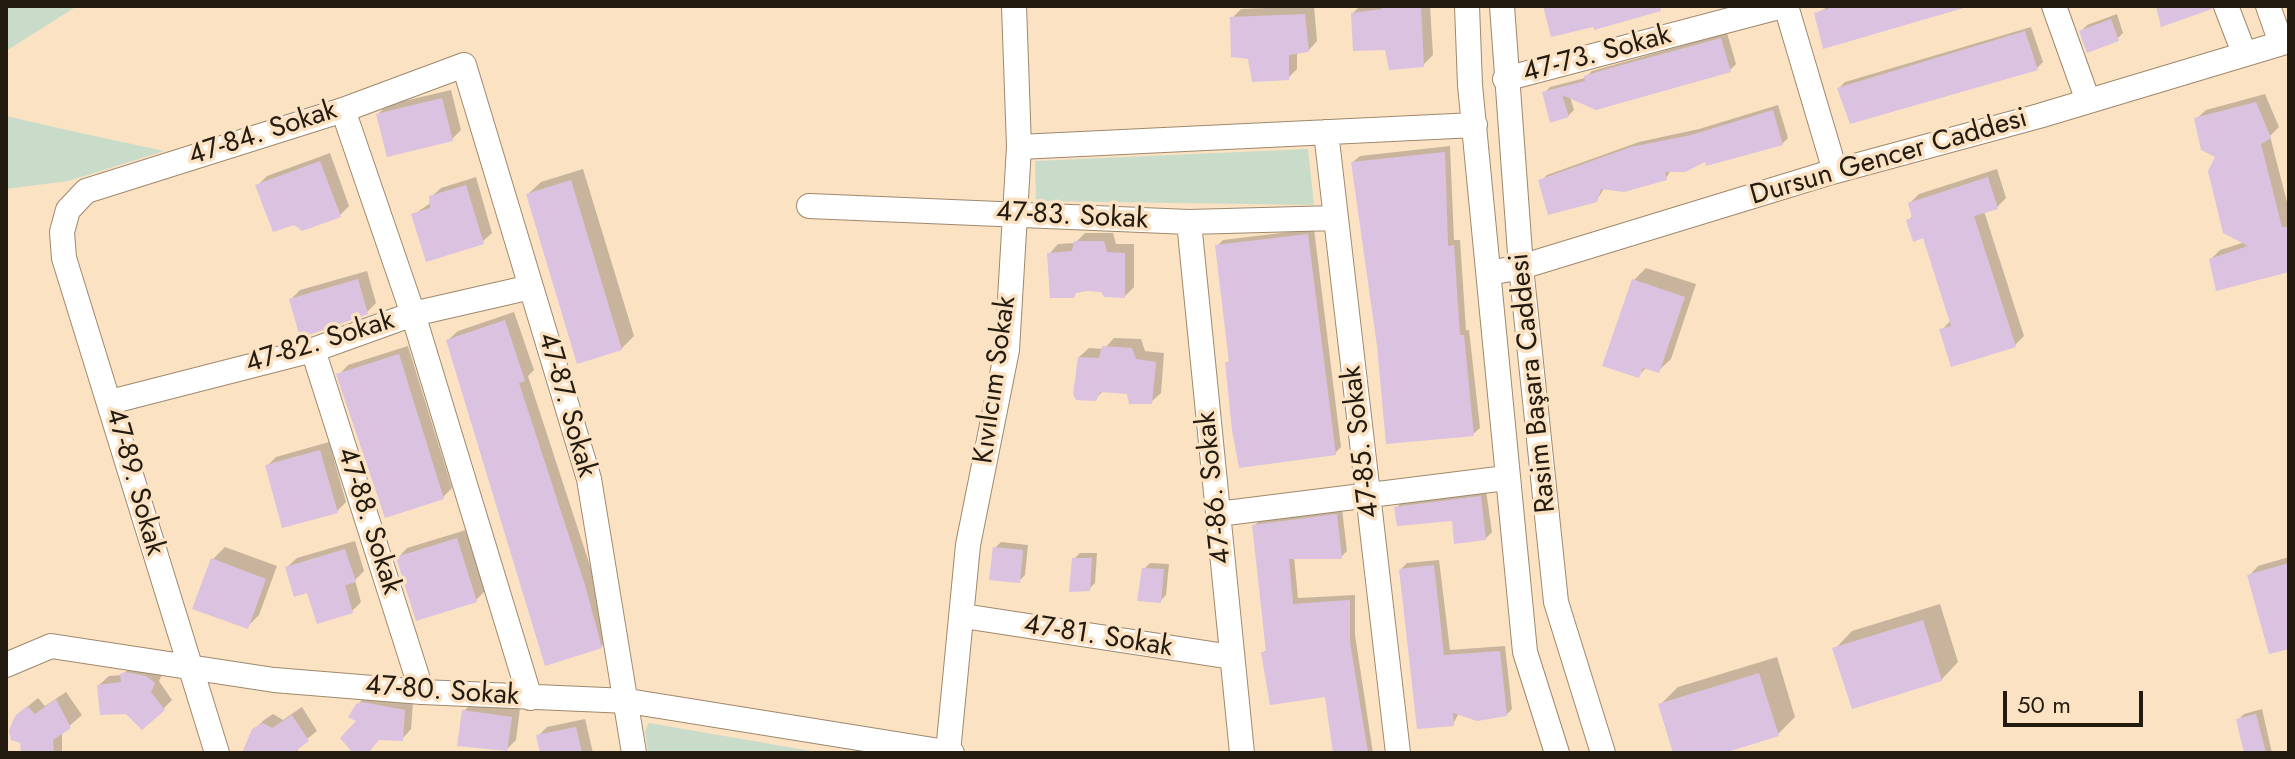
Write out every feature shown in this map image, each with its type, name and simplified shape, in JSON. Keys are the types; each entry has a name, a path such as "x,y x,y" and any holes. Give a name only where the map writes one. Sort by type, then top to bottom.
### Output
{"street":[{"name":"Kıvılcım Sokak","path":"950,753 968,545 1007,350 1019,147 1014,6"},
{"name":"Rasim Başara Caddesi","path":"1467,6 1506,478 1525,652 1557,753"},
{"name":"Rasim Başara Caddesi","path":"1502,6 1521,267 1556,602 1603,753"},
{"path":"1784,6 1835,171"},
{"name":"47-73. Sokak","path":"1505,79 1784,6"},
{"path":"2054,6 2088,101"},
{"path":"2226,6 2244,53"},
{"path":"2268,6 2285,42"},
{"name":"Dursun Gencer Caddesi","path":"1489,273 1521,267 1835,171 2088,101 2285,42"},
{"name":"47-84. Sokak","path":"68,210 86,191 343,110 464,65"},
{"name":"47-87. Sokak","path":"464,65 589,479 628,701 634,753"},
{"path":"343,110 413,314 530,698"},
{"path":"1019,147 1475,125"},
{"name":"47-85. Sokak","path":"1326,132 1398,753"},
{"name":"47-83. Sokak","path":"809,206 1189,222 1336,218"},
{"name":"47-89. Sokak","path":"68,210 62,232 64,258 217,753"},
{"name":"47-86. Sokak","path":"1189,222 1242,753"},
{"name":"47-82. Sokak","path":"110,402 313,350 413,314 531,287"},
{"name":"47-88. Sokak","path":"313,350 422,692"},
{"path":"1218,514 1368,492 1506,478"},
{"name":"47-81. Sokak","path":"963,616 1232,657"},
{"name":"47-80. Sokak","path":"6,665 51,646 274,680 422,692 628,701 871,748 950,753"}],"green space":[{"path":"6,6 77,6 6,51"},
{"path":"6,116 164,151 68,181 6,189"},
{"path":"1308,149 1314,205 1036,201 1035,161"},
{"path":"649,723 817,752 648,753 645,731"}],"building":[{"path":"1382,6 1421,6 1424,67 1389,70 1385,50 1353,51 1351,13 1382,9"},
{"path":"1543,6 1660,6 1661,11 1594,30 1593,27 1551,37"},
{"path":"1836,6 1960,6 1960,9 1823,49 1814,13"},
{"path":"2156,6 2211,6 2212,9 2161,27"},
{"path":"1305,14 1309,52 1289,55 1289,80 1252,82 1248,59 1231,57 1230,17"},
{"path":"2111,19 2119,41 2087,53 2079,31"},
{"path":"2025,31 2038,70 1850,124 1837,88"},
{"path":"1721,38 1731,72 1596,110 1562,95 1569,117 1550,123 1542,92 1585,81 1584,76 1607,69"},
{"path":"442,98 453,141 387,157 376,114"},
{"path":"2256,102 2271,138 2261,144 2282,227 2289,227 2289,272 2216,291 2209,259 2248,246 2223,233 2208,171 2215,157 2201,150 2194,118"},
{"path":"1773,110 1783,145 1706,166 1705,162 1685,172 1665,172 1667,180 1624,192 1601,189 1597,202 1548,215 1538,180 1631,147 1691,135"},
{"path":"1445,152 1448,246 1454,245 1460,335 1464,335 1474,436 1386,444 1377,346 1351,162"},
{"path":"320,161 341,217 302,231 294,225 273,232 255,185"},
{"path":"1988,177 1998,209 1974,216 2016,347 1951,367 1939,329 1951,326 1923,238 1913,242 1906,220 1912,218 1908,203"},
{"path":"571,180 622,350 577,364 526,194"},
{"path":"466,185 484,244 426,262 411,214 430,208 429,196"},
{"path":"1308,234 1336,455 1239,468 1232,430 1225,362 1229,362 1215,245"},
{"path":"1074,241 1104,241 1107,252 1125,253 1125,298 1104,297 1101,292 1087,291 1076,293 1074,298 1050,298 1047,253 1072,251"},
{"path":"358,279 368,314 300,338 289,299"},
{"path":"1632,279 1685,297 1659,373 1643,368 1639,378 1602,366"},
{"path":"505,320 525,381 519,383 585,585 602,648 545,666 446,340"},
{"path":"1102,346 1132,348 1136,359 1156,362 1152,404 1129,404 1127,394 1100,392 1096,401 1076,400 1073,394 1078,357 1099,358"},
{"path":"399,354 444,499 385,518 336,374"},
{"path":"320,450 338,513 282,528 265,465"},
{"path":"1481,496 1486,540 1454,544 1452,521 1397,526 1394,507"},
{"path":"1337,514 1342,559 1289,559 1293,604 1350,600 1350,642 1368,753 1333,753 1325,697 1270,705 1261,652 1266,652 1252,525"},
{"path":"457,538 477,602 416,621 396,557"},
{"path":"993,547 1023,550 1020,583 989,580"},
{"path":"345,549 356,582 345,585 353,613 317,624 307,593 294,597 285,567"},
{"path":"211,558 266,579 248,629 192,609"},
{"path":"1072,558 1092,558 1090,591 1069,592"},
{"path":"2289,563 2289,649 2269,654 2247,575"},
{"path":"1434,565 1444,655 1500,651 1507,716 1477,721 1453,713 1454,726 1417,729 1399,569"},
{"path":"1142,568 1164,569 1161,603 1137,601"},
{"path":"1923,620 1942,681 1852,709 1832,648"},
{"path":"1759,673 1779,736 1724,753 1673,753 1658,704"},
{"path":"120,674 146,676 155,683 151,692 165,710 142,730 126,714 100,715 97,685 121,682"},
{"path":"56,699 71,728 53,740 54,753 21,753 20,743 11,740 9,730 15,716 27,706 35,714"},
{"path":"362,702 405,710 403,741 379,740 368,753 353,753 340,738 356,721 348,717 356,704"},
{"path":"462,710 512,717 507,751 457,746"},
{"path":"2256,714 2266,753 2244,753 2236,719"},
{"path":"292,715 309,741 293,753 242,753 252,729 263,723 272,728"},
{"path":"576,727 582,753 540,753 536,735"}]}
